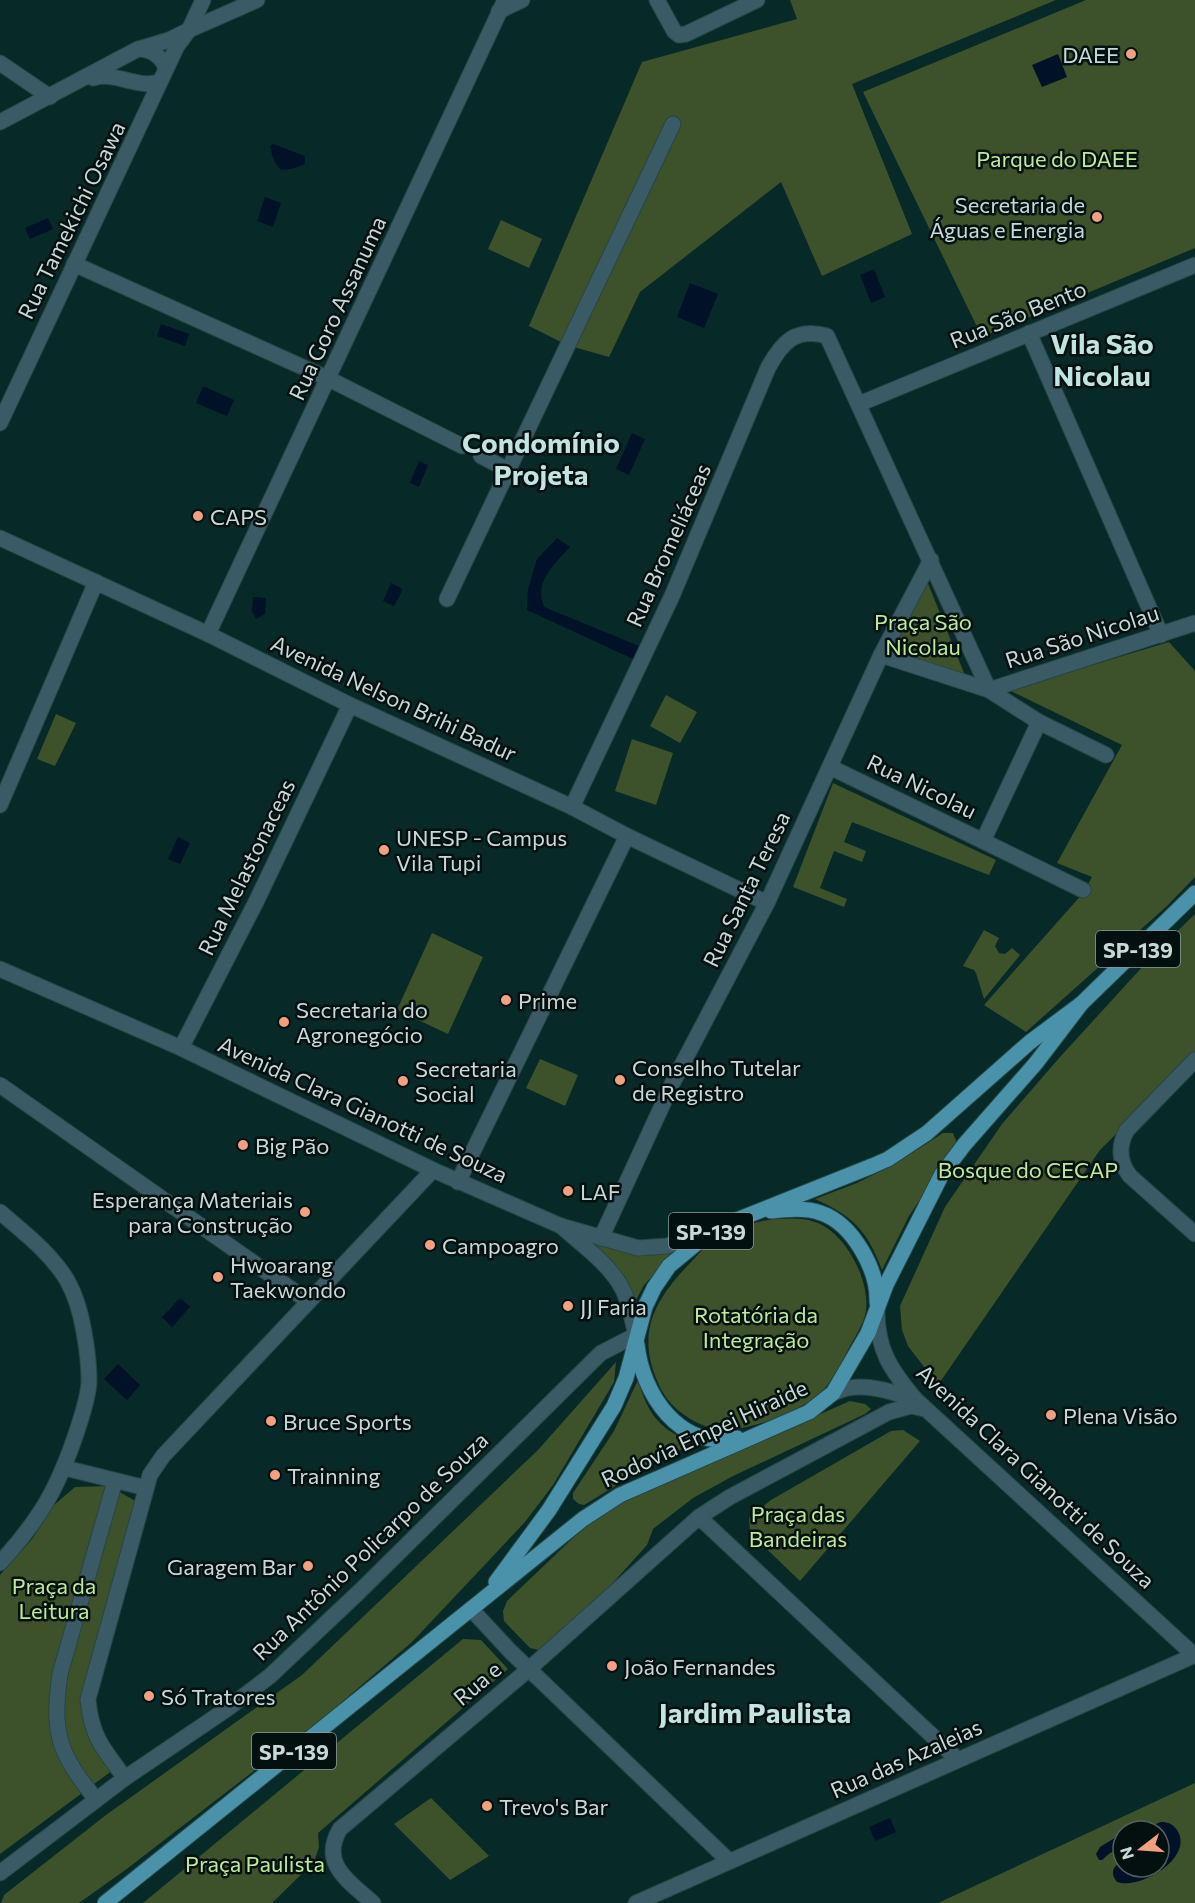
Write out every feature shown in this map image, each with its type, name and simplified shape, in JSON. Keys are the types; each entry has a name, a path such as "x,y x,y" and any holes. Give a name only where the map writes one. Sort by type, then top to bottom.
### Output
{"main road":[{"name":"Rodovia Empei Hiraide","path":"484,1599 549,1510 614,1406 626,1378 645,1307 669,1266 714,1229 872,1166 906,1148 940,1122 1030,1042 1081,1004 1195,893"},
{"name":"Rodovia Empei Hiraide","path":"105,1903 599,1508 620,1495 809,1412 833,1393 854,1360 877,1311 886,1285 947,1167 1036,1063 1081,1004"},
{"path":"742,1217 791,1209 820,1212 832,1218 854,1240 869,1265 877,1292 877,1311"},
{"path":"636,1335 640,1361 651,1393 658,1404 679,1425 690,1432 717,1440 734,1439 758,1433"}],"street":[{"path":"189,30 203,0"},
{"path":"227,0 241,4 257,0"},
{"path":"0,122 131,52 169,40 257,0"},
{"path":"502,6 522,0"},
{"path":"657,0 674,31 679,35 686,34 757,0"},
{"name":"Rua Goro Assanuma","path":"208,634 502,6"},
{"name":"Rua Tamekichi Osawa","path":"0,423 143,122 163,75 177,46 189,30"},
{"path":"73,84 102,75 110,75 145,84 163,75 162,60 154,53 131,52"},
{"path":"0,63 50,97"},
{"path":"129,80 137,87 143,100 143,122"},
{"path":"447,599 673,124"},
{"path":"74,264 328,379 462,446"},
{"name":"Rua São Bento","path":"859,404 1195,265"},
{"name":"Rua Bromeliáceas","path":"572,807 672,596 775,355 784,344 803,333 826,336 859,404"},
{"path":"1029,333 1161,634"},
{"path":"859,404 989,690 1039,722 1106,755"},
{"path":"481,456 508,470"},
{"name":"Avenida Nelson Brihi Badur","path":"0,538 208,634 350,705 572,807 767,903"},
{"name":"Rua Santa Teresa","path":"602,1238 673,1082 767,903 881,655 931,560"},
{"path":"0,805 96,582"},
{"name":"Rua São Nicolau","path":"881,655 989,690 1195,623"},
{"name":"Rua Melastonaceas","path":"181,1048 256,902 350,705"},
{"name":"Rua Nicolau","path":"830,767 984,842 1039,722"},
{"path":"458,1182 627,836"},
{"path":"984,842 1083,890"},
{"name":"Avenida Clara Gianotti de Souza","path":"0,969 181,1048 458,1182 561,1226 638,1248 667,1246 714,1229"},
{"path":"1195,1060 1127,1130 1121,1142 1120,1151 1125,1169 1130,1176 1195,1234"},
{"path":"0,1085 308,1301"},
{"path":"124,1778 94,1733 88,1699 146,1488 156,1465 433,1170"},
{"path":"0,1212 43,1249 68,1281 82,1320 89,1383 86,1401 65,1468 53,1493 31,1528 0,1563"},
{"path":"561,1226 596,1256 620,1283 636,1335"},
{"name":"Avenida Clara Gianotti de Souza","path":"877,1311 878,1334 882,1348 894,1373 920,1404 1195,1656"},
{"name":"Rua Antônio Policarpo de Souza","path":"0,1873 124,1778 227,1709 270,1676 360,1591 601,1353 636,1335"},
{"path":"833,1393 843,1388 875,1387 920,1404"},
{"path":"471,1609 529,1668 699,1517 730,1497 889,1412 920,1404"},
{"path":"65,1468 146,1488"},
{"path":"96,1800 68,1761 57,1722 56,1700 60,1674 115,1481"},
{"path":"699,1517 957,1759"},
{"name":"Rua das Azaleias","path":"636,1903 957,1759 1195,1656"},
{"name":"Rua e","path":"373,1903 345,1877 333,1859 333,1847 340,1829 529,1668 729,1860"}],"green space":[{"path":"790,0 1056,0 852,84 912,234 822,276 781,182 640,292 609,357 567,345 529,326 642,62 797,19"},
{"name":"Parque do DAEE","path":"1086,0 1195,0 1195,248 982,337 863,92"},
{"path":"501,220 542,239 529,268 488,249"},
{"name":"Praça São Nicolau","path":"927,581 966,678 889,647"},
{"path":"1169,642 1195,671 1195,877 1167,906 1026,1032 984,1005 1084,892 1092,877 1057,863 1122,745 1009,690"},
{"path":"666,695 697,712 680,743 650,726"},
{"path":"56,714 76,723 55,766 37,759"},
{"path":"632,739 673,753 656,805 615,791"},
{"path":"833,783 996,860 989,875 852,822 844,842 866,851 862,862 834,851 820,888 847,899 844,907 793,887"},
{"name":"Bosque do CECAP","path":"1195,914 1195,1055 1100,1150 938,1385 908,1346 902,1330 900,1306 945,1207 1002,1124 1155,953"},
{"path":"984,930 999,938 995,946 999,953 1005,954 1012,948 1020,955 984,999 976,973 963,966"},
{"path":"432,933 483,957 448,1034 397,1010"},
{"path":"540,1059 578,1075 565,1106 526,1088"},
{"path":"943,1133 953,1133 956,1141 954,1148 909,1216 882,1270 871,1244 857,1226 849,1218 815,1199 857,1183 895,1164"},
{"name":"Rotatória da Integração","path":"774,1219 810,1220 826,1227 845,1246 860,1271 864,1285 866,1311 864,1319 830,1382 808,1402 757,1425 725,1429 704,1426 675,1408 658,1383 650,1360 648,1344 654,1314 669,1287 714,1238 738,1227"},
{"path":"580,1238 683,1244 644,1285 635,1302"},
{"path":"616,1362 614,1382 553,1485 525,1522 412,1642 329,1713 79,1903 1,1903 4,1895 106,1815 302,1675 538,1450"},
{"path":"638,1380 646,1403 657,1420 672,1433 694,1443 645,1468 584,1505 579,1504 573,1499 573,1493 614,1431"},
{"path":"850,1401 865,1404 871,1409 693,1498 653,1529 647,1545 556,1646 543,1651 530,1648 504,1621 503,1611 507,1601 575,1536 602,1514 634,1496"},
{"name":"Praça das Bandeiras","path":"903,1430 920,1441 800,1581 750,1533 749,1518 771,1500 891,1431"},
{"name":"Praça da Leitura","path":"109,1486 137,1502 80,1698 87,1728 95,1745 113,1770 0,1854 0,1575 33,1538 53,1506 75,1487"},
{"name":"Praça Paulista","path":"463,1639 481,1640 508,1669 318,1833 319,1847 314,1862 272,1903 143,1903"},
{"path":"1195,1783 1195,1903 938,1903 1111,1822 1111,1879 1171,1879 1171,1819 1118,1819"},
{"path":"431,1798 489,1856 450,1880 394,1824"}],"water":[{"path":"1058,54 1067,77 1042,87 1032,65"},
{"path":"273,144 305,156 305,164 281,170 273,156 270,146"},
{"path":"265,197 281,203 273,227 257,221"},
{"path":"48,218 53,229 30,239 25,228"},
{"path":"874,269 885,297 871,303 860,275"},
{"path":"690,283 718,294 704,328 677,317"},
{"path":"161,324 189,334 185,346 157,336"},
{"path":"203,386 234,400 227,416 196,403"},
{"path":"632,433 645,439 629,475 616,469"},
{"path":"419,461 428,465 419,487 410,483"},
{"path":"557,538 570,547 547,574 542,589 544,607 639,646 633,659 527,610 528,589 537,559"},
{"path":"391,583 403,589 394,606 383,601"},
{"path":"253,597 266,598 265,614 256,619 252,611"},
{"path":"178,837 190,843 180,864 168,859"},
{"path":"180,1298 190,1307 172,1327 162,1317"},
{"path":"118,1364 140,1385 127,1400 104,1379"},
{"path":"890,1818 896,1832 875,1841 869,1827"},
{"path":"1171,1824 1177,1830 1181,1840 1179,1851 1172,1860"},
{"path":"1111,1840 1111,1853 1102,1860 1099,1860 1096,1854 1100,1847"},
{"path":"1115,1879 1144,1879 1127,1883 1117,1882"}],"place":[{"name":"DAEE","path":"1131,54"},
{"name":"Secretaria de Águas e Energia","path":"1097,217"},
{"name":"CAPS","path":"198,516"},
{"name":"UNESP - Campus Vila Tupi","path":"384,850"},
{"name":"Prime","path":"506,1000"},
{"name":"Secretaria do Agronegócio","path":"284,1022"},
{"name":"Conselho Tutelar de Registro","path":"620,1080"},
{"name":"Secretaria Social","path":"403,1081"},
{"name":"Big Pão","path":"243,1145"},
{"name":"LAF","path":"568,1191"},
{"name":"Esperança Materiais para Construção","path":"305,1212"},
{"name":"Campoagro","path":"430,1245"},
{"name":"Hwoarang Taekwondo","path":"218,1277"},
{"name":"JJ Faria","path":"568,1306"},
{"name":"Plena Visão","path":"1051,1415"},
{"name":"Bruce Sports","path":"271,1421"},
{"name":"Trainning","path":"275,1475"},
{"name":"Garagem Bar","path":"308,1566"},
{"name":"João Fernandes","path":"612,1666"},
{"name":"Só Tratores","path":"149,1696"},
{"name":"Trevo's Bar","path":"487,1806"}],"district":[{"name":"Vila São Nicolau","path":"1102,359"},
{"name":"Condomínio Projeta","path":"541,458"},
{"name":"Jardim Paulista","path":"755,1712"}]}
